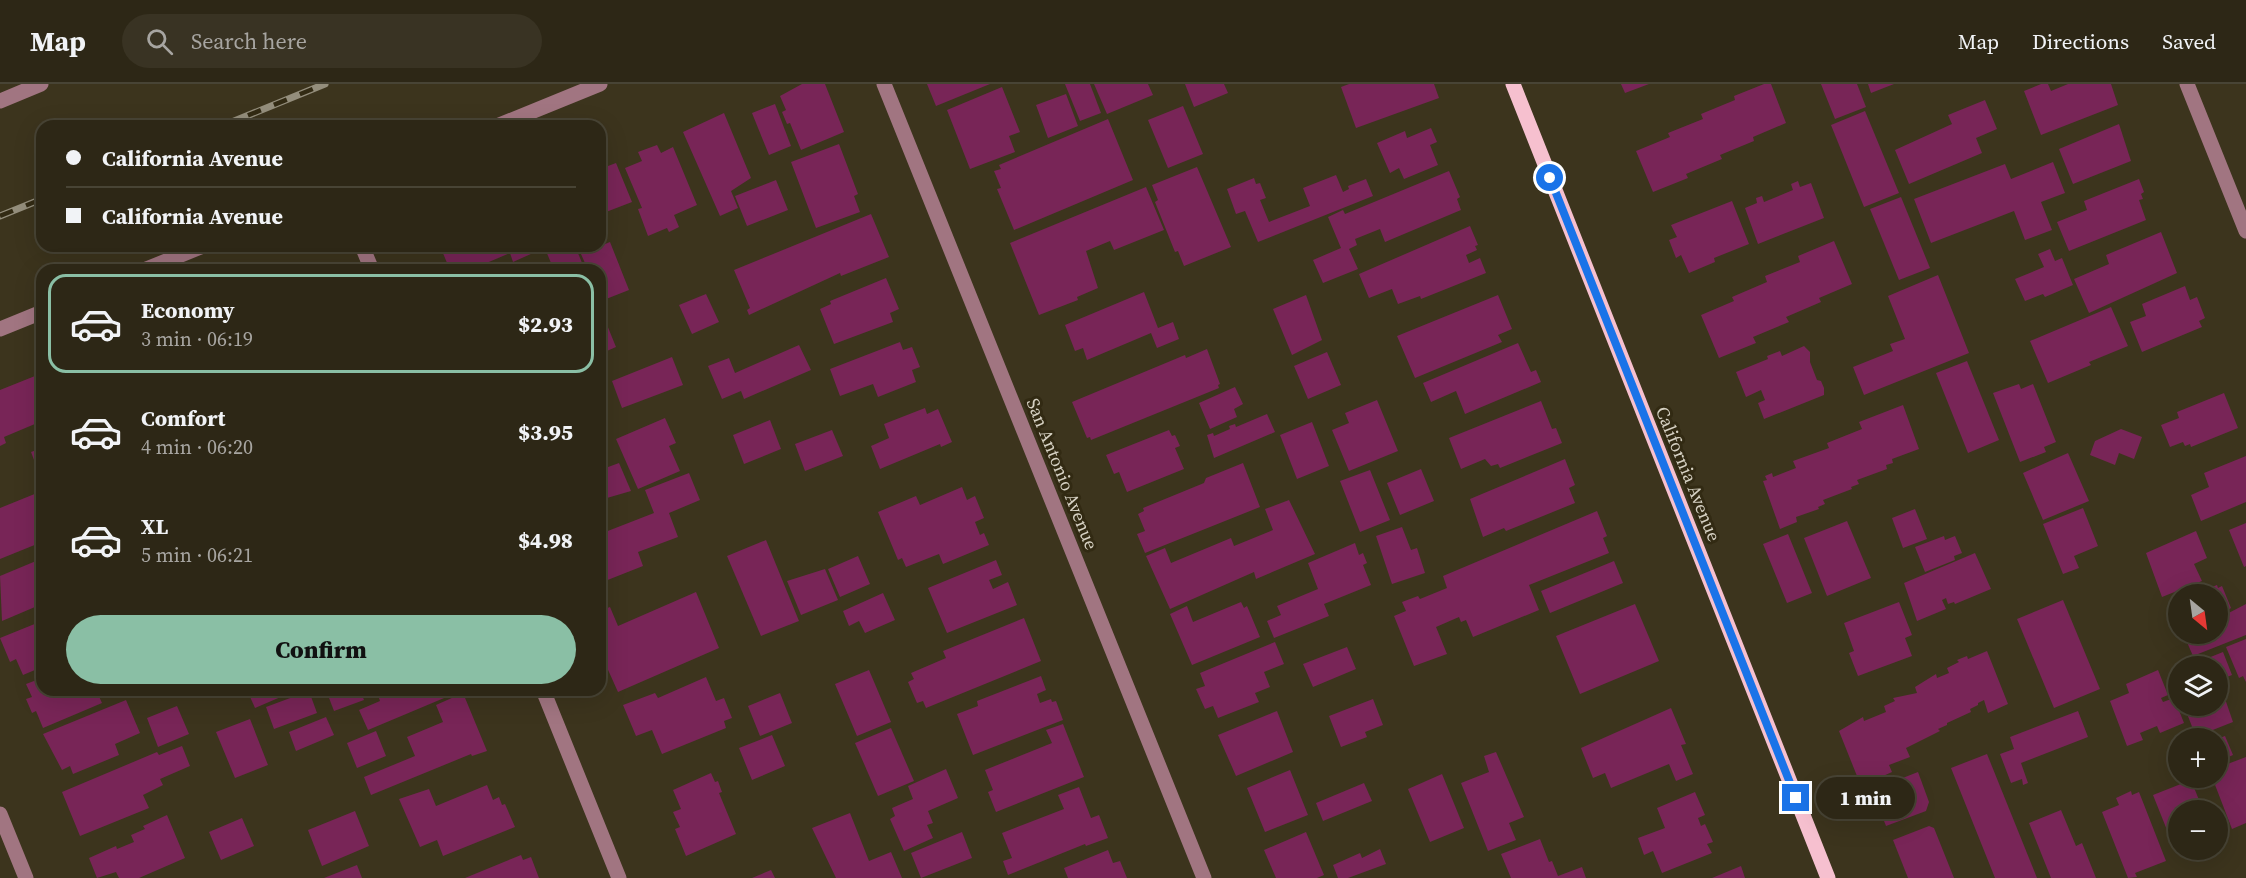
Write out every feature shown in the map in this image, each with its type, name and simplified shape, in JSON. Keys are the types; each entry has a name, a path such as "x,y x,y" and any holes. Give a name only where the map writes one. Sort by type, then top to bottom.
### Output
{"main road":[{"name":"California Avenue","path":"1513,84 1828,878"}],"street":[{"path":"0,100 41,84"},
{"path":"512,120 600,84"},
{"name":"San Antonio Avenue","path":"884,84 1204,878"},
{"path":"2187,84 2246,231"},
{"path":"159,264 188,252"},
{"path":"0,329 36,314"},
{"path":"545,696 619,878"},
{"path":"0,814 26,878"}],"building":[{"path":"802,84 825,84 844,132 801,150 790,123 787,124 782,112 786,110 780,96"},
{"path":"927,84 990,84 936,106"},
{"path":"1065,84 1090,84 1101,113 1080,121"},
{"path":"1094,84 1148,84 1153,95 1107,114"},
{"path":"1185,84 1224,84 1228,93 1194,107"},
{"path":"1349,84 1434,84 1439,98 1356,128 1341,87"},
{"path":"1621,84 1649,84 1625,93"},
{"path":"1764,84 1771,84 1786,123 1753,137 1754,141 1720,155 1722,159 1686,174 1688,178 1653,192 1636,151 1670,137 1668,133 1703,119 1701,114 1735,100 1734,96"},
{"path":"1821,84 1857,84 1866,107 1835,119"},
{"path":"1868,84 1894,84 1871,93"},
{"path":"2041,84 2048,84 2051,91 2068,84 2111,84 2118,105 2041,135 2024,91"},
{"path":"1002,87 1020,132 1009,136 1015,152 970,169 947,110"},
{"path":"1066,94 1078,126 1048,138 1036,105"},
{"path":"1985,100 1997,129 1976,138 1982,153 1909,184 1895,150 1952,124 1948,115"},
{"path":"775,104 791,146 769,155 752,113"},
{"path":"1183,106 1203,154 1168,168 1148,120"},
{"path":"1865,111 1899,193 1864,207 1831,125"},
{"path":"724,113 751,178 731,191 738,208 720,216 683,132"},
{"path":"1108,119 1133,180 1014,230 997,189 1001,188 994,171 1001,169 999,165"},
{"path":"2119,124 2131,161 2073,184 2059,149"},
{"path":"1431,128 1437,142 1430,145 1438,165 1404,179 1399,168 1390,173 1377,143 1405,131 1407,138"},
{"path":"839,144 858,194 854,196 860,212 816,228 791,162"},
{"path":"657,145 661,153 673,147 697,205 674,215 679,227 669,232 667,228 648,236 638,209 642,208 625,168 642,161 638,152"},
{"path":"2053,162 2065,193 2041,202 2052,230 2025,240 2014,211 1931,243 1914,199 2005,164 2011,179"},
{"path":"616,163 632,202 606,212 606,167"},
{"path":"1197,167 1231,247 1184,266 1178,251 1175,252 1155,202 1158,200 1152,185"},
{"path":"1449,171 1460,197 1457,199 1461,210 1385,242 1380,229 1355,239 1357,245 1349,249 1358,269 1323,283 1313,260 1341,248 1328,217 1343,210 1345,214"},
{"path":"1336,175 1343,192 1349,189 1348,186 1366,179 1373,196 1258,242 1245,211 1236,214 1227,189 1254,178 1256,184 1260,183 1266,198 1260,200 1269,222 1310,206 1303,188"},
{"path":"2139,179 2144,192 2141,194 2143,199 2139,200 2146,220 2069,251 2057,222 2087,210 2084,201"},
{"path":"776,180 788,210 747,226 735,196"},
{"path":"1798,181 1800,187 1811,183 1824,218 1758,244 1745,208 1757,203 1756,198 1762,196 1764,202 1793,190 1791,184"},
{"path":"1146,187 1164,230 1114,250 1110,241 1086,251 1098,288 1077,297 1078,300 1039,315 1010,243"},
{"path":"1901,197 1930,268 1899,280 1870,209"},
{"path":"1732,201 1749,244 1714,258 1715,262 1689,273 1681,255 1676,258 1669,240 1677,237 1671,225"},
{"path":"871,214 889,257 841,276 840,273 749,315 747,310 750,308 734,270"},
{"path":"1470,226 1478,245 1475,246 1477,250 1466,255 1469,263 1480,258 1486,273 1421,299 1420,296 1398,304 1392,289 1369,298 1359,274"},
{"path":"2161,232 2177,273 2089,313 2074,279 2109,264 2106,255"},
{"path":"1834,241 1852,284 1819,298 1821,302 1786,317 1789,322 1753,337 1756,343 1719,358 1701,315 1734,301 1732,297 1767,282 1765,276 1800,262 1798,256"},
{"path":"610,242 629,290 606,299 606,264 585,264 581,254 606,252 606,244"},
{"path":"2050,249 2055,261 2062,258 2073,285 2045,297 2043,294 2025,301 2015,279 2044,267 2038,254"},
{"path":"442,252 535,252 513,262 510,253 484,264 448,264"},
{"path":"546,252 578,252 582,264 551,264"},
{"path":"1938,275 1969,353 1864,395 1853,367 1893,351 1890,344 1905,339 1888,296"},
{"path":"886,278 899,309 890,313 893,322 834,344 820,309 831,304 830,301"},
{"path":"2185,286 2190,300 2197,297 2205,318 2199,321 2202,327 2142,352 2130,322 2146,316 2142,304"},
{"path":"1144,292 1158,328 1173,322 1179,339 1157,348 1151,333 1087,360 1083,348 1075,351 1065,325"},
{"path":"706,294 719,322 692,334 679,305"},
{"path":"1306,295 1322,340 1292,355 1273,309"},
{"path":"1498,295 1512,329 1498,335 1502,342 1415,378 1397,336"},
{"path":"2111,307 2128,346 2089,362 2091,365 2048,383 2030,341"},
{"path":"606,322 616,347 606,351"},
{"path":"900,342 903,350 912,347 920,367 912,370 916,382 878,397 873,384 840,396 830,369"},
{"path":"1518,343 1531,372 1536,370 1541,382 1465,414 1456,391 1431,402 1423,383"},
{"path":"799,345 811,370 744,399 741,391 722,399 708,366 729,358 735,373"},
{"path":"1804,346 1810,352 1810,362 1817,380 1821,381 1824,388 1824,395 1764,419 1758,403 1765,400 1761,390 1746,397 1736,372 1768,359 1767,356 1780,351 1782,356"},
{"path":"1207,349 1220,384 1219,388 1091,440 1090,437 1087,438 1072,402 1185,355 1186,358"},
{"path":"1327,352 1341,385 1308,399 1294,366"},
{"path":"672,357 683,385 622,408 612,381"},
{"path":"1967,361 1999,440 1968,453 1936,373"},
{"path":"35,376 36,378 36,424 4,437 6,443 0,446 0,390"},
{"path":"2019,384 2021,389 2033,384 2056,442 2044,447 2046,452 2020,462 1993,393"},
{"path":"1235,387 1243,404 1234,409 1237,417 1210,429 1199,403"},
{"path":"2224,393 2238,428 2191,447 2190,444 2185,446 2183,442 2170,447 2161,425 2179,418 2177,412"},
{"path":"1377,400 1398,451 1349,471 1332,430 1349,423 1345,413"},
{"path":"1541,401 1552,429 1556,428 1562,443 1500,468 1498,464 1491,466 1485,459 1461,469 1449,438"},
{"path":"1903,405 1919,449 1892,459 1893,463 1886,465 1887,469 1857,480 1859,484 1851,487 1852,489 1823,500 1825,504 1818,507 1819,509 1796,517 1797,522 1780,529 1763,481 1767,480 1765,476 1772,473 1773,477 1796,468 1793,461 1829,448 1827,443 1862,429 1859,422"},
{"path":"925,408 927,414 938,409 952,442 941,447 940,444 880,469 871,446 889,438 884,424"},
{"path":"1267,414 1275,432 1214,458 1207,435 1213,433 1214,436 1230,429 1229,426 1235,424 1236,427"},
{"path":"665,418 676,443 669,446 680,471 638,489 616,439"},
{"path":"770,420 781,449 744,464 733,435"},
{"path":"1312,422 1329,466 1297,479 1280,435"},
{"path":"2121,429 2142,437 2134,459 2119,453 2115,465 2090,455 2095,441"},
{"path":"832,430 843,456 805,471 795,444"},
{"path":"1169,430 1172,436 1175,435 1180,446 1175,448 1184,469 1127,492 1119,472 1114,474 1106,455"},
{"path":"36,450 36,465 31,452"},
{"path":"2068,453 2089,501 2043,520 2023,473"},
{"path":"2246,456 2246,502 2201,521 2191,495 2209,487 2204,473"},
{"path":"1565,459 1575,485 1569,488 1575,503 1506,531 1504,528 1483,537 1470,499"},
{"path":"619,463 631,491 606,498 606,468"},
{"path":"1243,463 1260,507 1145,553 1137,534 1145,531 1138,514 1144,511 1143,508 1204,483 1206,478"},
{"path":"1421,469 1434,501 1400,515 1387,483"},
{"path":"1370,470 1390,520 1360,532 1340,481"},
{"path":"689,473 700,500 669,513 678,537 638,552 643,566 606,581 606,532 654,513 645,490"},
{"path":"962,487 967,500 975,496 984,518 975,522 980,535 984,533 989,545 943,564 939,554 906,567 902,558 898,560 878,512 916,496 920,505"},
{"path":"36,493 36,544 0,559 0,508"},
{"path":"1289,500 1315,554 1256,579 1254,572 1170,609 1146,556 1165,548 1171,563 1231,538 1234,546 1273,530 1265,509"},
{"path":"2083,508 2098,546 2074,556 2079,568 2063,574 2043,524"},
{"path":"1915,509 1927,539 1903,548 1892,518"},
{"path":"1597,511 1607,536 1603,538 1609,553 1529,585 1539,610 1473,637 1466,620 1461,622 1459,617 1436,627 1447,654 1414,666 1394,616 1406,611 1402,602 1418,596 1420,599 1447,588 1443,576"},
{"path":"1847,521 1871,578 1827,596 1804,538"},
{"path":"2246,523 2246,566 2244,567 2229,530"},
{"path":"1402,527 1411,550 1417,548 1425,573 1392,584 1376,536"},
{"path":"2196,531 2207,558 2194,564 2202,581 2194,584 2168,584 2168,595 2162,597 2146,553"},
{"path":"1788,534 1812,593 1787,603 1763,544"},
{"path":"1944,536 1945,540 1955,536 1962,553 1954,556 1955,560 1925,572 1915,547"},
{"path":"766,540 799,621 761,636 727,556"},
{"path":"1355,543 1359,555 1363,553 1367,563 1363,565 1371,585 1324,604 1329,616 1274,638 1267,621 1281,615 1277,606 1318,589 1308,563"},
{"path":"1975,553 1991,589 1955,604 1954,602 1948,604 1946,598 1942,600 1946,609 1917,621 1904,583"},
{"path":"858,556 870,584 840,597 828,569"},
{"path":"996,560 1002,575 989,580 993,589 1008,582 1017,605 947,633 928,588"},
{"path":"36,561 36,607 2,621 0,576"},
{"path":"1614,561 1623,583 1550,613 1541,591"},
{"path":"825,569 838,600 801,615 787,581"},
{"path":"696,592 719,648 618,692 606,665 606,609 610,607 618,626"},
{"path":"883,593 895,620 865,633 859,621 849,626 843,611"},
{"path":"2063,600 2100,689 2054,708 2017,619"},
{"path":"1241,602 1244,608 1247,606 1260,637 1192,665 1170,614 1187,606 1193,622"},
{"path":"1899,602 1912,635 1905,638 1912,656 1858,676 1849,653 1854,651 1844,623"},
{"path":"1635,604 1659,661 1580,694 1556,636"},
{"path":"2246,604 2246,635 2228,642 2228,613"},
{"path":"1024,618 1041,661 926,708 923,701 917,703 908,682 914,679 911,673 946,658 943,651"},
{"path":"36,623 36,670 23,675 16,659 10,662 0,638"},
{"path":"2246,639 2246,682 2243,676 2239,678 2226,647"},
{"path":"1275,642 1284,664 1264,672 1270,687 1255,693 1259,702 1218,718 1213,706 1205,709 1196,689 1205,686 1200,673"},
{"path":"2188,644 2223,644 2193,656"},
{"path":"1347,647 1356,669 1313,687 1303,664"},
{"path":"1987,651 2008,704 1988,713 1984,700 1978,703 1970,709 1971,712 1947,723 1938,729 1940,731 1906,748 1910,757 1889,765 1892,772 1861,786 1839,731 1863,717 1864,721 1886,712 1884,706 1895,701 1893,698 1917,693 1915,687 1936,674 1937,678 1949,673 1947,668 1959,662 1957,660 1967,656 1968,659"},
{"path":"2223,652 2225,656 2213,656"},
{"path":"2228,665 2232,675 2228,677"},
{"path":"869,670 891,722 857,736 835,684"},
{"path":"2158,670 2168,695 2161,698 2163,702 2168,700 2168,716 2181,716 2184,723 2160,733 2157,726 2140,733 2143,740 2127,746 2110,701 2129,693 2126,684"},
{"path":"1041,676 1046,690 1037,694 1040,703 1051,699 1052,702 1056,701 1063,720 973,755 957,714 978,706 977,701"},
{"path":"706,677 716,701 724,698 732,718 724,721 726,728 662,754 652,730 636,736 623,705 655,693 658,698"},
{"path":"36,680 36,696 99,696 102,703 43,728 36,711 32,713 26,699 32,697 26,684"},
{"path":"780,693 792,723 760,736 748,706"},
{"path":"250,696 283,696 255,708"},
{"path":"296,696 311,696 317,713 274,729 266,707"},
{"path":"328,696 362,696 364,700 334,711"},
{"path":"378,696 449,696 368,730 359,710 380,701"},
{"path":"456,696 464,696 487,751 472,756 471,754 371,795 364,777 415,756 407,737 443,722 436,705"},
{"path":"1373,699 1383,725 1365,732 1367,737 1341,747 1329,716"},
{"path":"126,700 140,733 115,744 119,755 73,774 70,766 62,770 43,734"},
{"path":"177,706 189,734 158,747 147,718"},
{"path":"2228,707 2233,722 2218,728 2193,728 2188,716 2228,716"},
{"path":"1671,708 1686,744 1681,745 1693,774 1676,781 1669,764 1611,788 1605,773 1593,778 1581,748"},
{"path":"1277,711 1293,752 1236,776 1218,735"},
{"path":"2078,711 2088,737 2021,763 2028,783 2023,785 2022,779 2011,783 2000,754 2014,749 2010,737"},
{"path":"326,717 334,735 296,751 289,732"},
{"path":"250,719 268,765 235,778 216,732"},
{"path":"1063,724 1084,777 996,812 988,792 993,790 985,770 1052,743 1046,730"},
{"path":"891,728 914,781 878,796 855,743"},
{"path":"376,731 386,756 357,768 347,743"},
{"path":"772,735 785,766 752,780 739,748"},
{"path":"2228,743 2233,755 2228,757"},
{"path":"182,746 190,766 160,779 163,785 143,795 149,808 80,836 62,792 157,752 159,755"},
{"path":"1496,752 1524,817 1509,823 1516,840 1488,851 1461,783 1489,772 1484,756"},
{"path":"1987,754 2037,878 1995,878 1951,768"},
{"path":"2246,757 2246,823 2232,829 2228,819 2228,800 2221,800 2216,788 2228,788 2228,764"},
{"path":"946,769 958,798 928,811 933,823 927,825 933,838 904,851 890,819 895,816 892,808 913,799 908,786"},
{"path":"1290,770 1308,815 1265,832 1247,788"},
{"path":"1918,772 1929,802 1926,811 1886,826 1872,790"},
{"path":"711,773 715,782 718,781 722,792 719,793 736,834 686,856 675,829 680,827 673,812 681,809 673,790"},
{"path":"1442,774 1464,828 1430,842 1408,789"},
{"path":"1364,783 1372,801 1323,821 1316,803"},
{"path":"487,785 493,800 499,797 502,805 505,804 515,827 443,856 437,840 420,847 399,799 429,789 436,806"},
{"path":"1079,787 1091,818 1099,815 1108,838 1086,846 1085,844 1008,875 1003,861 1012,858 1002,833 1064,809 1058,795"},
{"path":"2171,788 2194,788 2199,800 2168,800 2168,832 2153,795"},
{"path":"2131,791 2132,795 2139,792 2166,861 2135,873 2137,877 2128,878 2102,812 2119,805 2116,798"},
{"path":"1695,792 1705,815 1698,818 1701,826 1705,824 1713,842 1707,844 1712,853 1662,873 1653,851 1644,855 1638,838 1665,828 1657,808"},
{"path":"2061,810 2076,846 2082,843 2096,878 2051,878 2029,823"},
{"path":"355,811 369,846 322,866 308,830"},
{"path":"850,813 869,861 891,852 902,878 836,878 812,828"},
{"path":"167,815 185,858 139,878 119,878 116,872 97,878 89,858 116,846 117,849 134,842 131,835 145,829 143,826"},
{"path":"242,818 254,846 221,860 209,832"},
{"path":"1929,826 1934,828 1954,878 1908,878 1893,840"},
{"path":"962,832 972,858 921,878 911,853"},
{"path":"1306,832 1324,875 1317,878 1276,878 1264,850"},
{"path":"1540,839 1549,862 1552,861 1558,876 1582,867 1586,878 1511,878 1501,854"},
{"path":"1380,849 1386,864 1348,878 1338,878 1333,865 1360,853 1362,858"},
{"path":"1108,850 1113,863 1120,861 1127,878 1068,878 1064,868"},
{"path":"521,855 523,860 531,857 539,878 465,878"},
{"path":"357,865 362,878 324,878"},
{"path":"1741,866 1745,878 1712,878"},
{"path":"771,870 775,878 752,878"}],"railway":[{"path":"237,120 325,84"},
{"path":"0,216 36,201"}],"route":[{"path":"1550,178 1796,798"}]}
